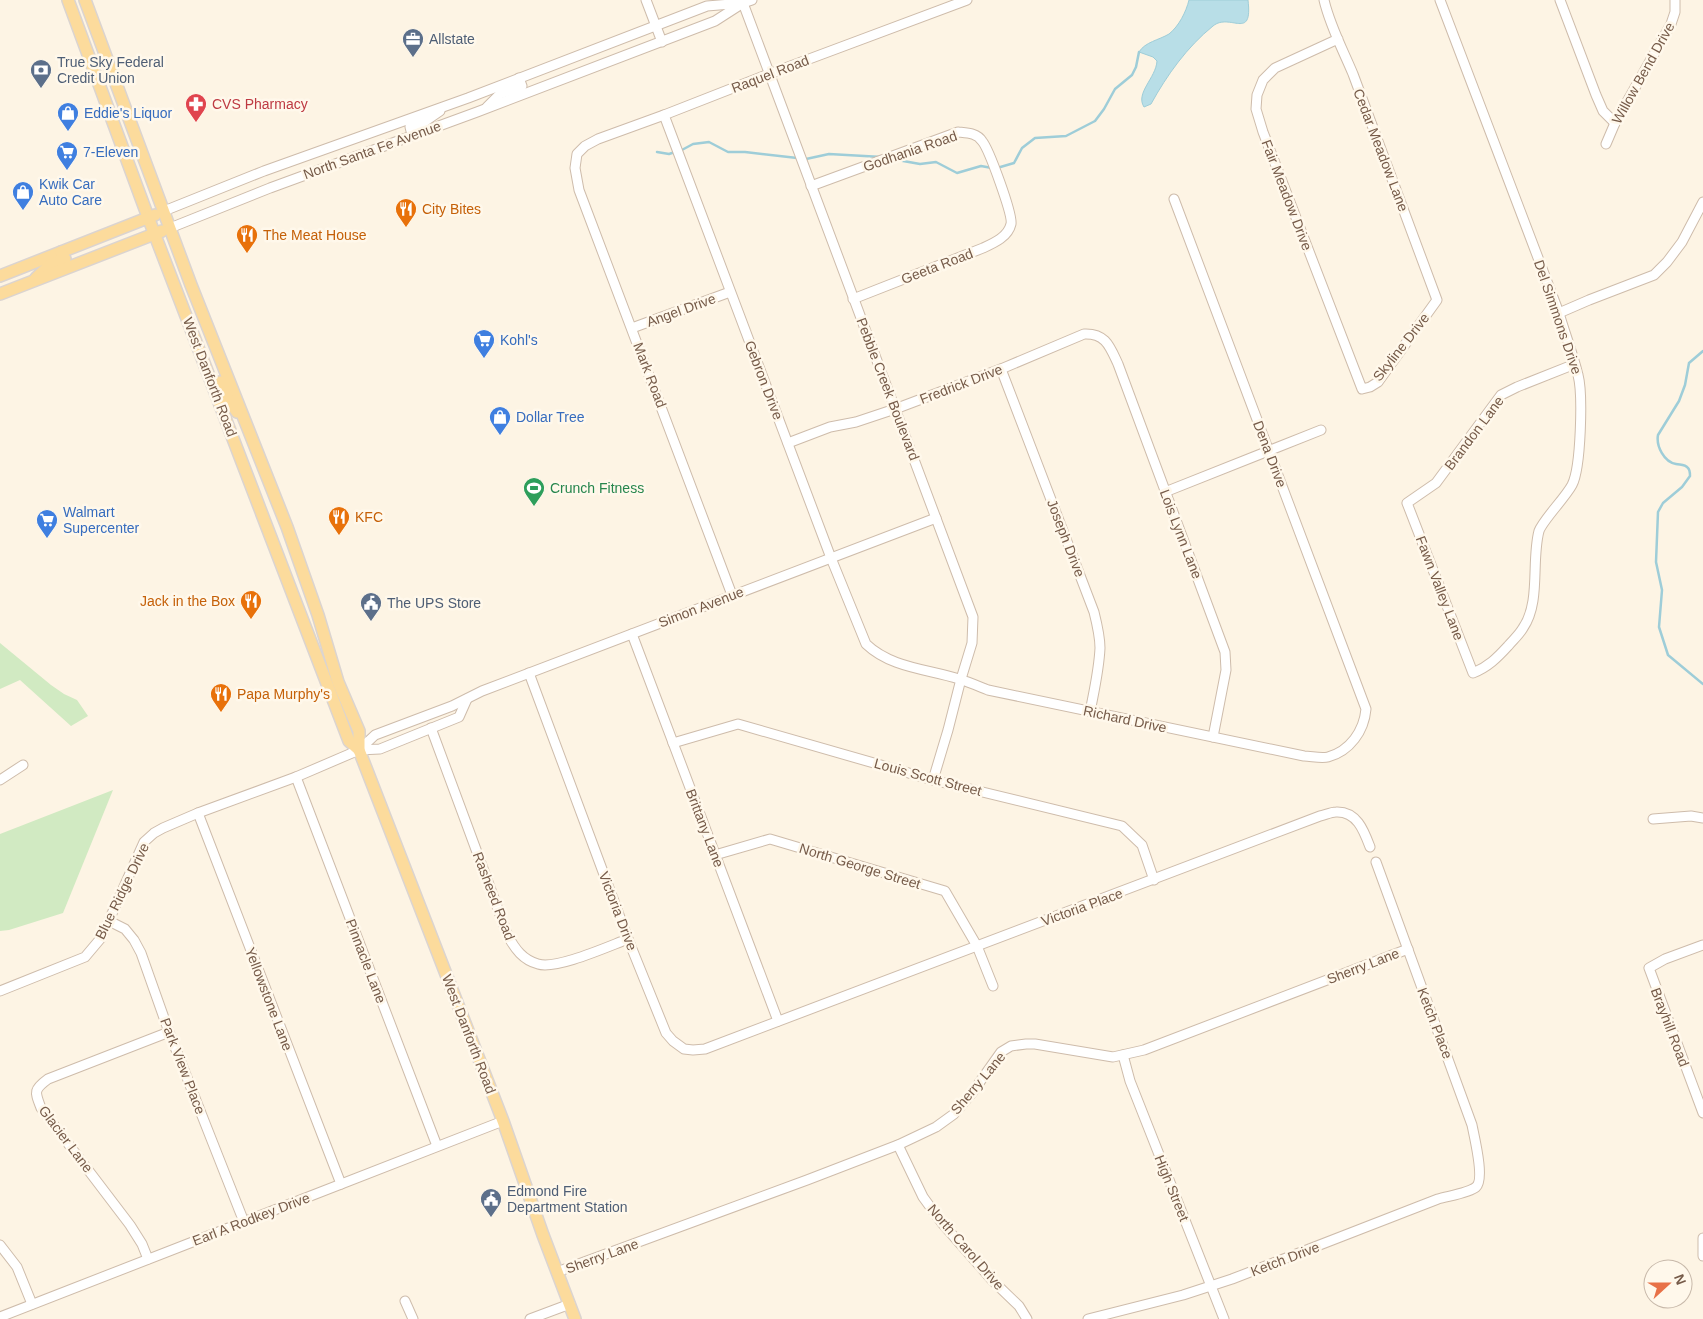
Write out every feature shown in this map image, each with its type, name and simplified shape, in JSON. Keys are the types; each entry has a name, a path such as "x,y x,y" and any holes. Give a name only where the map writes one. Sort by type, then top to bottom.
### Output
{"main road":[{"name":"West Danforth Road","path":"68,0 154,234 349,741 359,750"},
{"name":"West Danforth Road","path":"85,0 191,285 287,527 318,615 338,682 359,732 359,750 503,1121 575,1319"},
{"name":"North Santa Fe Avenue","path":"0,276 164,212"},
{"name":"North Santa Fe Avenue","path":"0,294 170,228"},
{"path":"31,282 50,265 65,259 62,252"},
{"path":"213,384 221,382 228,400 249,430"}],"street":[{"path":"646,0 662,42"},
{"name":"Raquel Road","path":"577,154 585,146 598,139 967,0"},
{"name":"Cedar Meadow Lane","path":"1324,0 1438,300"},
{"name":"Del Simmons Drive","path":"1440,0 1559,313 1575,364 1580,388 1577,471 1572,484 1540,529 1530,613 1524,628 1496,660 1486,668 1473,673"},
{"path":"1560,0 1603,111 1615,123"},
{"name":"Willow Bend Drive","path":"1606,144 1615,123 1671,24 1676,12 1675,0"},
{"name":"North Santa Fe Avenue","path":"164,212 273,168 450,104 708,6 747,2"},
{"name":"North Santa Fe Avenue","path":"170,228 270,188 716,21 747,2"},
{"name":"Pebble Creek Boulevard","path":"747,2 769,74 973,617 972,643 960,679 948,730 933,780"},
{"name":"Fair Meadow Drive","path":"1338,39 1275,68 1263,80 1257,94 1256,109 1263,132 1362,389"},
{"path":"485,109 500,94 522,86 519,78"},
{"path":"412,135 410,127 424,122 450,104"},
{"name":"Gebron Drive","path":"664,115 831,558 866,644"},
{"name":"Godhania Road","path":"811,186 942,137 958,132 973,133 982,139 987,149 1008,208 1011,222"},
{"name":"Mark Road","path":"577,154 575,168 579,190 732,595"},
{"name":"Dena Drive","path":"1174,199 1366,709"},
{"path":"1559,313 1654,275 1667,262 1682,242 1703,202"},
{"name":"Geeta Road","path":"853,299 998,241 1008,232 1011,222"},
{"name":"Angel Drive","path":"632,328 730,292"},
{"name":"Skyline Drive","path":"1362,389 1378,382 1438,300"},
{"name":"Fredrick Drive","path":"788,443 830,427 856,422 895,409 1001,369 1084,334 1094,333 1102,337"},
{"name":"Lois Lynn Lane","path":"1102,337 1111,348 1118,364 1225,652 1226,670 1214,737"},
{"name":"Brandon Lane","path":"1407,503 1436,483 1501,395 1517,386 1575,364"},
{"name":"Joseph Drive","path":"1001,369 1094,612 1100,648 1090,712"},
{"path":"1165,492 1321,430"},
{"name":"Fawn Valley Lane","path":"1407,503 1473,673"},
{"name":"Simon Avenue","path":"359,750 375,735 467,700 482,691 936,518"},
{"name":"Brittany Lane","path":"632,634 778,1021"},
{"name":"Richard Drive","path":"866,644 876,654 888,659 960,679 988,690 1304,756 1326,758 1340,752 1354,741 1364,720 1366,709"},
{"name":"Victoria Drive","path":"529,673 628,939 666,1033 684,1049 705,1049 778,1021"},
{"name":"Simon Avenue","path":"359,750 380,748 459,717 467,700"},
{"name":"Louis Scott Street","path":"673,743 738,724 933,780 1122,826 1142,845 1154,880"},
{"name":"Rasheed Road","path":"431,728 508,936 516,950 526,959 540,965 559,963 628,939"},
{"name":"Blue Ridge Drive","path":"0,991 85,957 101,938 110,921 144,842 163,828 296,777 359,750"},
{"path":"0,780 23,766"},
{"name":"Pinnacle Lane","path":"296,777 436,1146"},
{"name":"Victoria Place","path":"778,1021 1320,816 1336,812 1350,815 1357,820 1364,831 1370,847"},
{"name":"Yellowstone Lane","path":"198,813 341,1184"},
{"path":"1653,819 1691,816 1703,818"},
{"name":"North George Street","path":"715,856 770,839 945,891 977,946 993,986"},
{"name":"Ketch Place","path":"1376,862 1472,1124 1480,1175 1480,1182 1477,1186"},
{"name":"Park View Place","path":"110,921 125,929 141,953 169,1032 244,1222"},
{"name":"Brayhill Road","path":"1703,945 1665,959 1649,968 1703,1113"},
{"name":"Sherry Lane","path":"558,1272 898,1145 936,1127 954,1114 972,1093 1001,1052 1011,1046 1026,1044 1113,1057 1144,1050 1408,949"},
{"name":"Glacier Lane","path":"148,1259 142,1244 130,1225 41,1108 36,1091 38,1086 48,1079 169,1032"},
{"name":"High Street","path":"1123,1055 1130,1080 1224,1319"},
{"name":"Earl A Rodkey Drive","path":"0,1317 503,1121"},
{"name":"North Carol Drive","path":"898,1145 923,1197 932,1210 992,1280 1019,1306 1027,1319"},
{"name":"Ketch Drive","path":"1088,1319 1183,1295 1232,1279 1429,1202 1477,1186"},
{"path":"1703,1238 1703,1256"},
{"path":"0,1245 17,1267 32,1304"},
{"path":"405,1301 413,1319"},
{"path":"530,1319 570,1304"}],"green space":[{"path":"0,643 51,685 77,700 88,716 71,726 20,680 0,689"},
{"path":"113,790 63,913 9,930 0,931 0,834"}],"water":[{"path":"1189,0 1248,0 1249,13 1244,23 1220,23 1204,34 1186,52 1151,104 1144,107 1142,96 1157,61 1153,57 1139,52 1145,46 1173,31 1182,18"}],"waterway":[{"path":"997,168 1014,163 1022,148 1035,138 1066,136 1095,121 1115,89 1132,75 1139,52"},
{"path":"680,151 693,144 709,142 728,152 745,152 806,159 829,154 882,157"},
{"path":"657,152 669,154 675,152"},
{"path":"892,159 920,164 936,162 957,173 981,166 992,168"},
{"path":"1703,351 1689,363 1685,385 1679,401 1658,435 1658,444 1665,457 1672,463 1687,467 1690,471 1690,476 1682,487 1663,503 1658,512 1656,562 1662,590 1659,627 1668,655 1703,684"}],"place":[{"name":"Allstate","path":"413,58"},
{"name":"True Sky Federal Credit Union","path":"41,89"},
{"name":"CVS Pharmacy","path":"196,123"},
{"name":"Eddie's Liquor","path":"68,132"},
{"name":"7-Eleven","path":"67,171"},
{"name":"Kwik Car Auto Care","path":"23,211"},
{"name":"City Bites","path":"406,228"},
{"name":"The Meat House","path":"247,254"},
{"name":"Kohl's","path":"484,359"},
{"name":"Dollar Tree","path":"500,436"},
{"name":"Crunch Fitness","path":"534,507"},
{"name":"KFC","path":"339,536"},
{"name":"Walmart Supercenter","path":"47,539"},
{"name":"Jack in the Box","path":"251,620"},
{"name":"The UPS Store","path":"371,622"},
{"name":"Papa Murphy's","path":"221,713"},
{"name":"Edmond Fire Department Station","path":"491,1218"}]}
